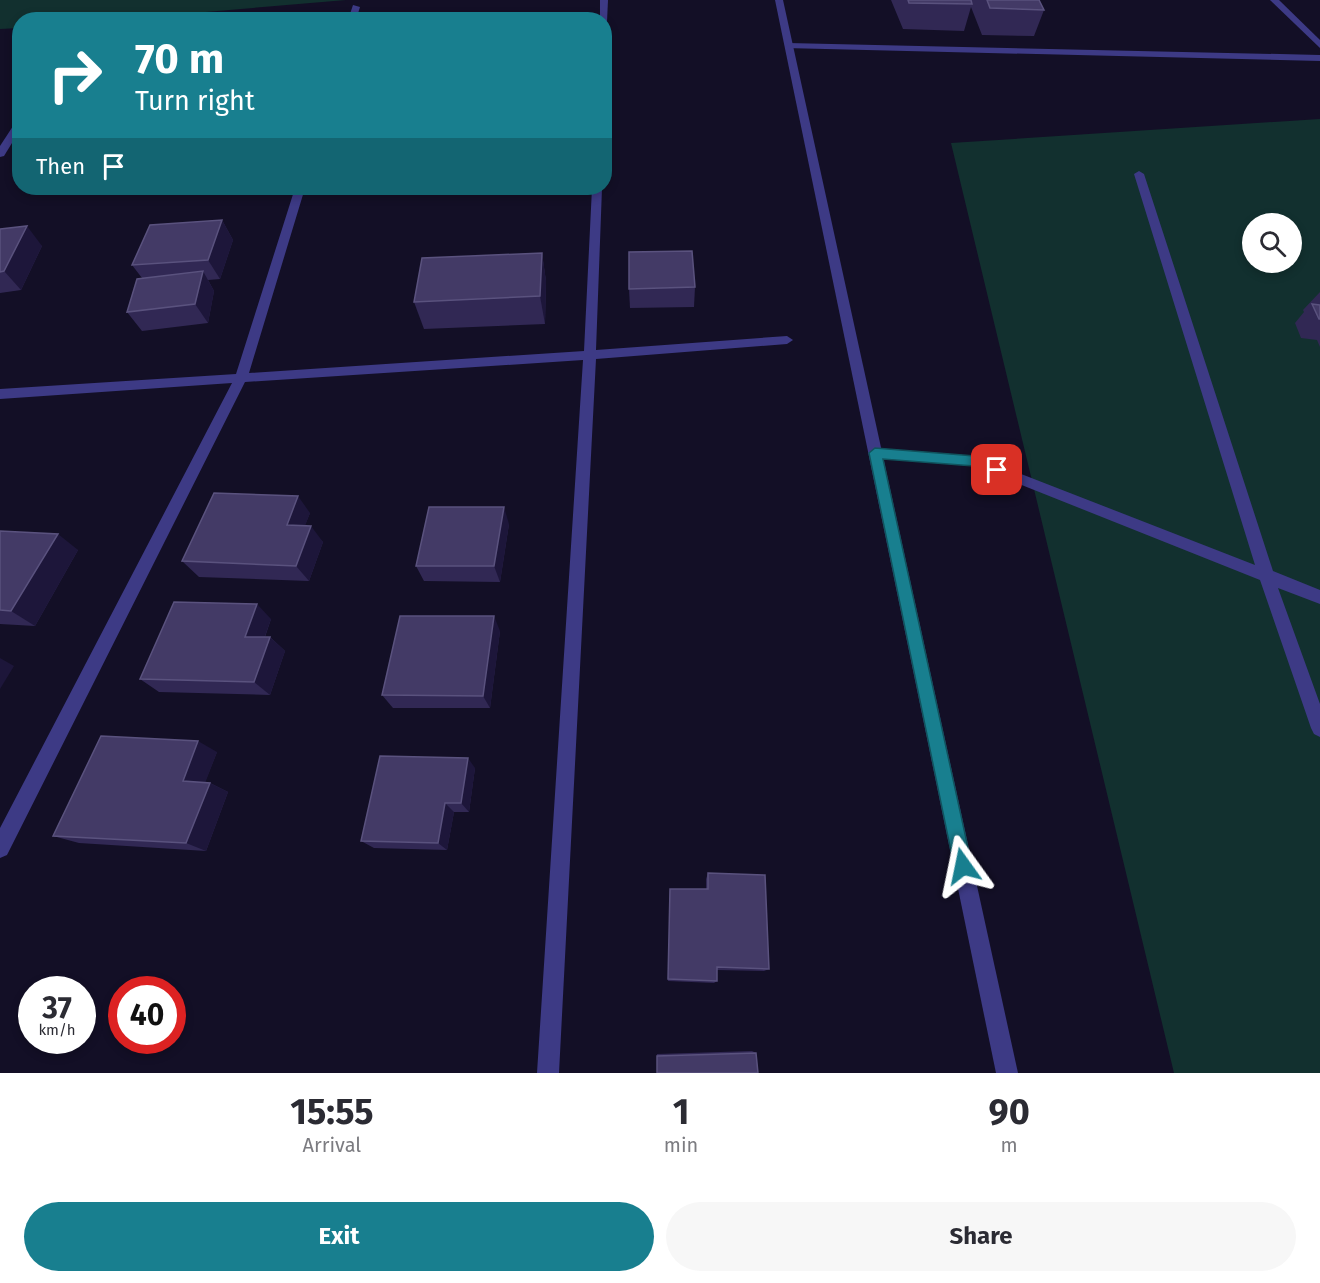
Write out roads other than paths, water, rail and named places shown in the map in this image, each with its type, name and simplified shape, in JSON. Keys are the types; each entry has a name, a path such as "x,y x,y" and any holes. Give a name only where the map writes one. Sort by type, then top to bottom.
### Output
{"street":[{"path":"779,0 1007,1073"},
{"path":"1274,0 1320,45"},
{"path":"354,12 356,7"},
{"path":"788,46 1320,58"},
{"path":"0,154 12,135"},
{"path":"1139,174 1266,575 1320,728"},
{"path":"0,848 241,378 298,195"},
{"path":"548,1073 590,356 597,195"},
{"path":"0,394 590,356 787,340"},
{"path":"875,453 975,461 1320,597"}]}
